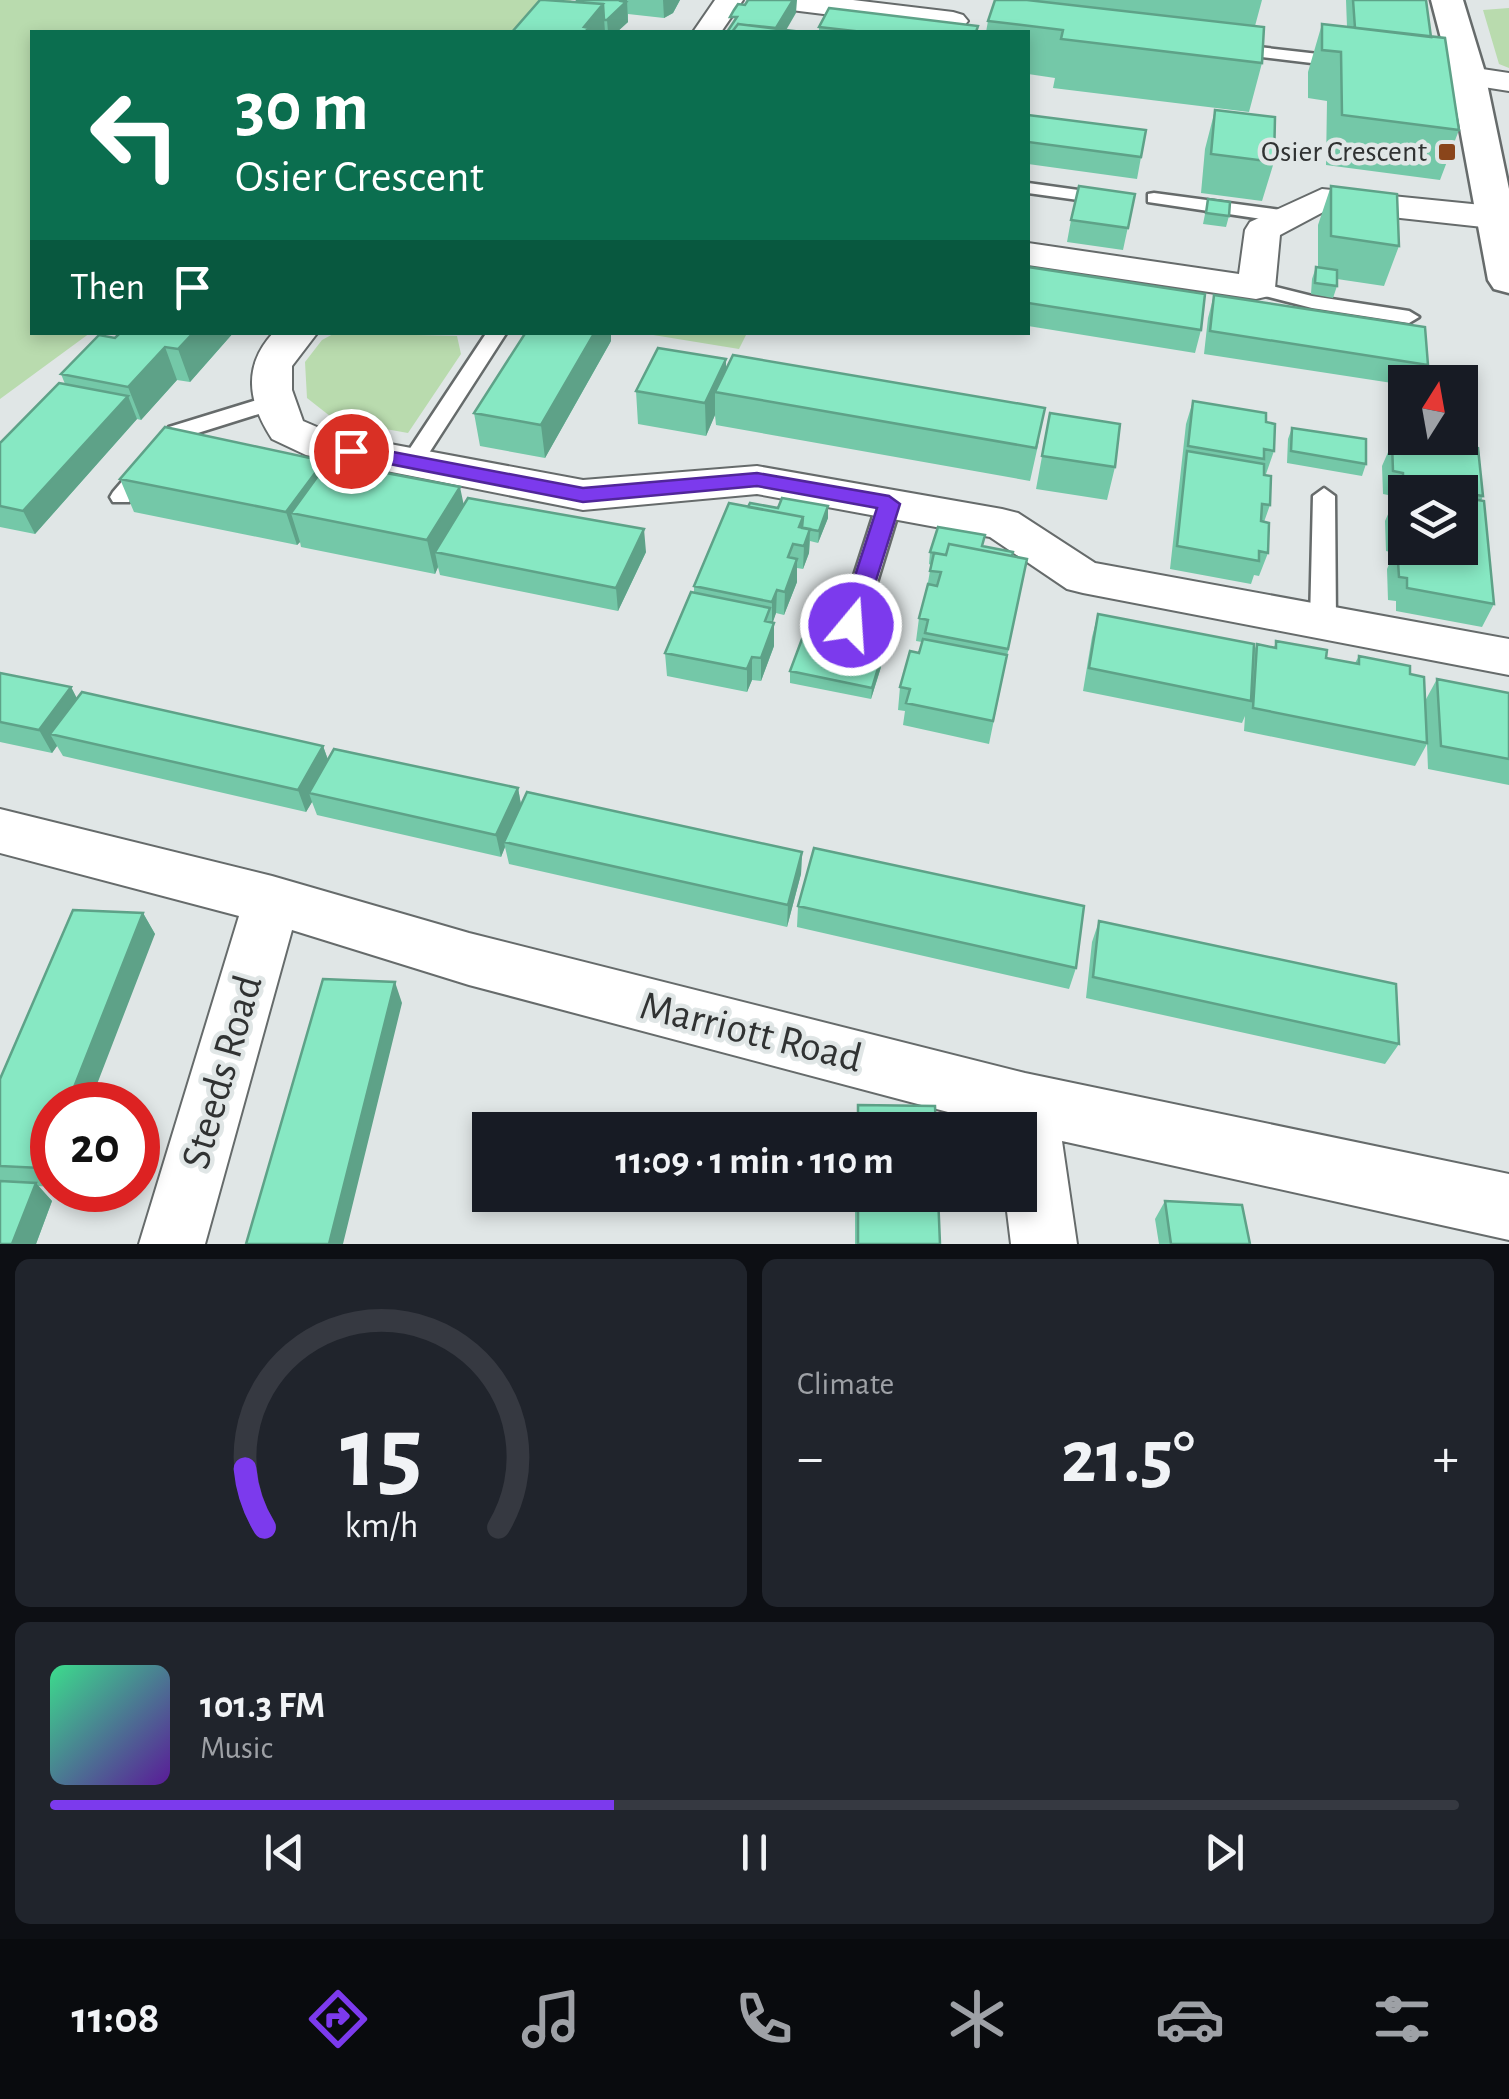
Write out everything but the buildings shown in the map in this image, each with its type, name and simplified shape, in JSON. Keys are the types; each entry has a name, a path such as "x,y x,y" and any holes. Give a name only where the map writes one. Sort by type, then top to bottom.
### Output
{"street":[{"path":"708,30 728,0"},
{"path":"782,0 864,5 953,20"},
{"path":"1447,0 1460,75 1509,280"},
{"path":"1460,75 1509,82"},
{"path":"1030,254 1256,288 1263,230 1322,199 1492,216"},
{"path":"296,335 273,361 268,385 287,430 321,445 583,495 757,480 1002,524 1083,577 1509,657"},
{"name":"Marriott Road","path":"0,831 272,900 469,960 1026,1103 1509,1207"},
{"name":"Steeds Road","path":"172,1244 272,900"},
{"path":"1026,1103 1044,1244"}],"lane":[{"path":"1101,34 1356,63"},
{"path":"1030,188 1125,202"},
{"path":"1154,198 1288,217"},
{"path":"1256,288 1312,302 1409,317"},
{"path":"412,462 495,335"},
{"path":"122,496 177,432 273,402"},
{"path":"1322,622 1324,496"},
{"path":"851,625 889,504"}],"green space":[{"path":"0,0 572,0 522,30 30,30 30,335 87,335 0,399"},
{"path":"1509,8 1509,68 1499,64 1483,10"},
{"path":"331,335 457,336 461,354 408,433 335,420 307,398 305,362 322,340"},
{"path":"653,335 746,335 739,349"}],"place":[{"name":"Osier Crescent","path":"1447,152"}],"route":[{"path":"351,451 583,495 757,480 889,504 851,625"}]}
